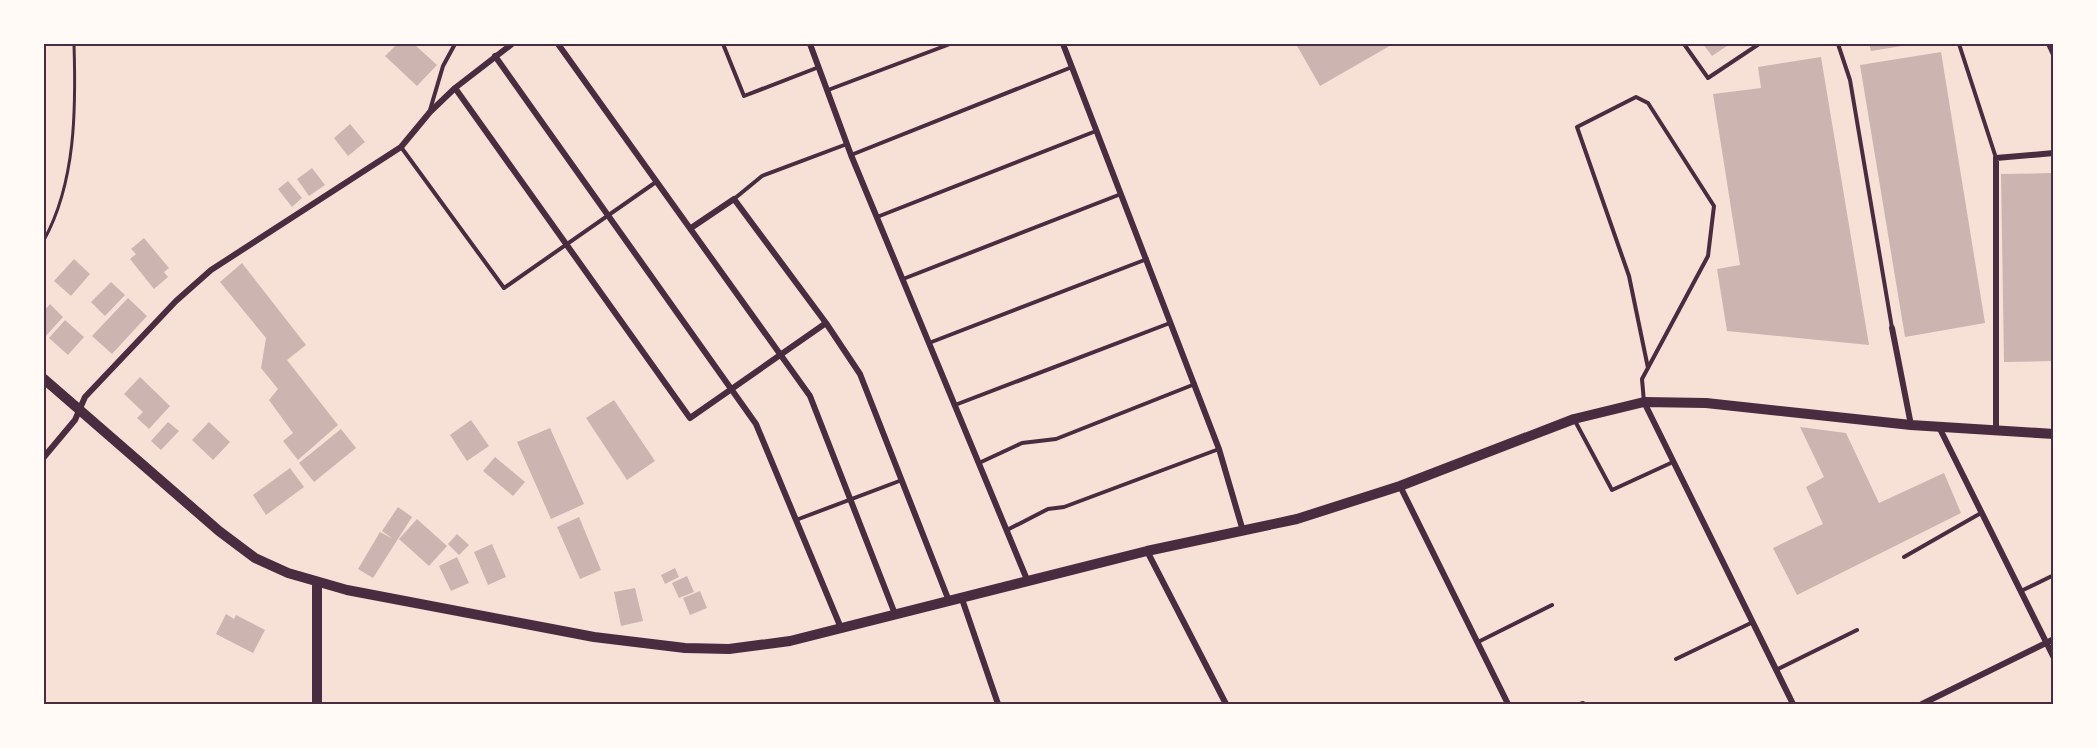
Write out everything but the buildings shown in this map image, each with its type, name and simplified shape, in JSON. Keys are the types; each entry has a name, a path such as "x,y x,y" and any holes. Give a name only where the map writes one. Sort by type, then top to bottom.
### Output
{"street":[{"path":"44,457 75,420 85,397 176,301 212,270 401,147 430,112 455,88 512,44"},
{"path":"558,44 810,396 895,614"},
{"path":"810,44 851,155 1028,582"},
{"path":"1063,44 1195,384 1219,449 1243,531"},
{"path":"495,56 733,388 756,424 841,628"},
{"path":"455,88 690,418 826,323"},
{"path":"1995,431 1996,158 2054,153"},
{"path":"691,228 734,199 826,323 860,374 950,601"},
{"path":"1892,328 1911,425"},
{"path":"44,379 219,531 255,558 317,584 594,637 675,647 729,649 761,646 841,628 1147,551 1308,516 1400,486 1574,419 1644,402 1706,403 1911,425 2054,434"},
{"path":"1644,402 1793,705"},
{"path":"1939,427 2054,658"},
{"path":"1400,486 1508,705"},
{"path":"1147,551 1226,705"},
{"path":"317,584 317,705"},
{"path":"962,598 998,705"},
{"path":"1922,705 2054,639"}],"lane":[{"path":"430,112 443,66 455,44"},
{"path":"723,44 744,96 819,67"},
{"path":"828,90 950,44"},
{"path":"1684,44 1708,78 1758,44"},
{"path":"1838,44 1850,80 1892,328"},
{"path":"1959,44 1996,158"},
{"path":"2048,44 2054,57"},
{"path":"851,155 1072,67"},
{"path":"1644,402 1642,379 1648,368 1708,256 1714,206 1648,104 1636,97 1577,127 1629,276 1648,368"},
{"path":"877,217 1097,131"},
{"path":"734,199 762,176 848,144"},
{"path":"401,147 504,288 656,183"},
{"path":"903,279 1122,194"},
{"path":"929,343 1148,259"},
{"path":"955,405 1172,322"},
{"path":"979,463 1022,443 1056,439 1195,384"},
{"path":"1574,419 1612,490 1673,462"},
{"path":"1006,530 1048,509 1064,507 1219,449"},
{"path":"796,520 903,480"},
{"path":"1904,557 1981,513"},
{"path":"2020,591 2054,575"},
{"path":"1478,642 1552,604"},
{"path":"1676,658 1753,622"},
{"path":"1776,670 1857,630"}],"path":[{"path":"44,240 56,218 64,186 76,99 74,44"}]}
